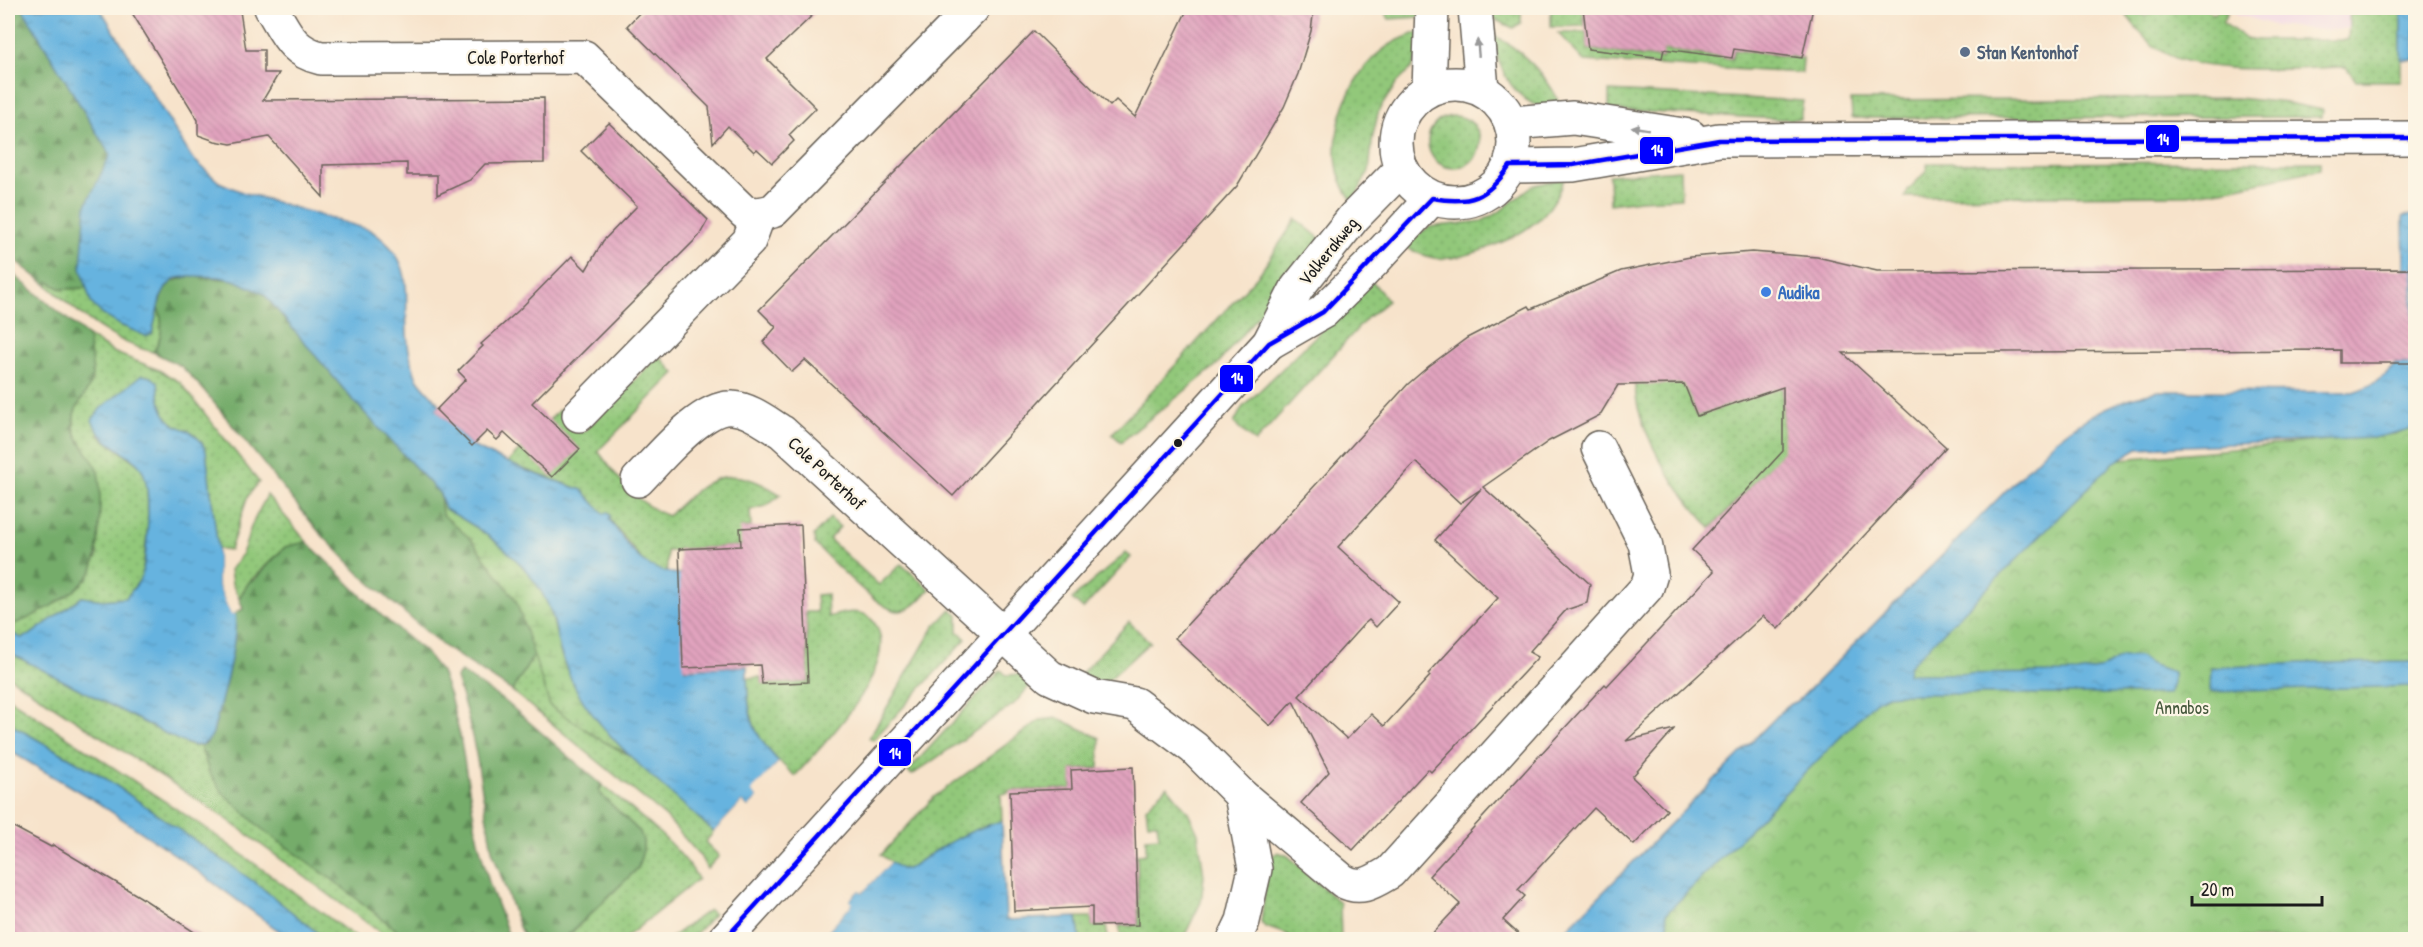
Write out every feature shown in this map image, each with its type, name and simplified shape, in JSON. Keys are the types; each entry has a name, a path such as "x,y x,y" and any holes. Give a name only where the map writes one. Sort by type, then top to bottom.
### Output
{"street":[{"name":"Cole Porterhof","path":"271,8 294,45 306,55 321,58 584,57 745,213 759,214"},
{"path":"579,414 749,241 759,214 773,211 973,8"},
{"path":"1429,88 1432,8"},
{"path":"1475,8 1482,88"},
{"path":"1455,82 1482,88 1500,103 1512,123 1515,145 1510,166 1497,186 1478,198 1455,203 1432,198 1413,187 1401,169 1395,138 1405,108 1429,88 1455,82"},
{"path":"1512,123 1573,118 1719,140 2415,138"},
{"path":"1510,166 1573,165 1719,140"},
{"name":"Volkerakweg","path":"724,939 1269,343 1297,288 1354,217 1401,169"},
{"name":"Volkerakweg","path":"1269,343 1323,312 1432,198"},
{"name":"Cole Porterhof","path":"638,480 702,418 718,410 732,408 753,414 782,432 1050,677 1094,697 1135,704 1194,748 1241,795 1353,887 1369,885 1390,872 1647,587 1651,574 1645,543 1598,448"},
{"path":"1234,939 1243,921 1255,869 1241,795"}],"shaded area":[{"path":"2226,8 2401,8 2401,28 2322,30 2274,25 2237,14"}],"green space":[{"path":"8,8 22,8 110,155 83,247 81,267 87,288 61,289 48,281 48,286 8,255"},
{"path":"1383,8 1420,8 1420,17 1389,19"},
{"path":"1489,8 1521,8 1521,23 1513,28 1489,17"},
{"path":"1551,8 1582,8 1585,26 1551,27"},
{"path":"2136,8 2145,17 2156,8 2206,8 2214,14 2220,8 2228,13 2222,22 2245,38 2257,40 2348,40 2350,8 2401,8 2401,81 2356,81 2346,67 2246,69 2195,63 2173,57 2155,47 2125,13"},
{"path":"1421,32 1417,58 1379,110 1373,135 1369,171 1353,201 1338,170 1336,151 1341,114 1348,96 1366,66 1378,54 1398,40"},
{"path":"1586,32 1588,49 1662,59 1663,50 1732,59 1734,50 1803,58 1802,73 1584,61 1558,33"},
{"path":"1493,36 1514,48 1535,67 1552,88 1561,110 1536,105 1517,92 1501,66"},
{"path":"1609,91 1803,101 1800,119 1781,119 1609,110"},
{"path":"2237,98 2288,103 2323,110 2322,117 1852,118 1851,100"},
{"path":"1454,116 1464,118 1472,124 1478,132 1480,142 1478,152 1472,160 1464,166 1454,168 1444,166 1436,160 1430,152 1428,142 1430,132 1436,124 1444,118"},
{"path":"2320,162 2320,169 2234,188 2188,195 1905,197 1908,190 1926,172 1927,163"},
{"path":"1680,170 1681,198 1610,204 1609,175"},
{"path":"1564,178 1551,206 1535,223 1493,246 1461,256 1434,258 1403,246 1429,227 1482,221 1499,212 1532,186"},
{"path":"1296,219 1321,239 1217,365 1121,442 1112,434 1260,273"},
{"path":"8,270 88,336 92,377 76,409 73,421 78,440 96,466 100,494 96,557 89,576 82,584 52,606 8,626"},
{"path":"195,276 234,280 263,293 352,399 440,494 442,514 471,539 516,600 534,655 512,691 443,646 361,575 319,532 202,388 181,366 153,352 162,331 158,307 163,292 174,281"},
{"path":"47,281 61,289 87,288 91,303 152,334 158,307 162,331 153,352 123,341 97,326 48,286"},
{"path":"1372,281 1388,301 1367,318 1255,442 1234,423 1242,408"},
{"path":"88,336 113,352 159,370 180,382 259,482 248,496 230,550 218,550 206,451 196,436 169,420 162,406 157,382 98,435 140,466 147,480 148,525 142,577 126,598 103,600 82,597 30,635 21,638 8,631 8,626 46,607 97,558 99,493 92,460 78,439 74,427 74,412 91,381"},
{"path":"1781,353 1784,451 1711,528 1679,489 1660,461 1638,409 1633,368 1686,381 1696,416 1726,406"},
{"path":"659,356 675,373 598,451 620,480 647,505 668,516 696,491 720,478 733,476 747,478 781,495 766,506 750,510 751,527 741,528 742,546 667,551 667,574 645,564 609,518 610,516 604,514 582,490 507,463 559,410 583,433"},
{"name":"Annabos","path":"2415,426 2415,939 1630,940 2099,461 2395,434"},
{"path":"267,495 307,542 285,547 249,582 239,598 232,584 230,569 241,556"},
{"path":"441,495 445,509 514,557 537,582 550,608 560,651 572,681 598,721 631,756 603,741 550,706 516,600 471,539 442,514"},
{"path":"830,518 840,527 829,539 879,585 901,564 930,589 917,603 900,611 892,609 869,595 815,544 814,535"},
{"path":"307,542 381,615 425,652 441,672 460,736 478,841 490,886 510,939 408,939 333,880 262,829 223,793 210,774 200,746 206,744 213,733 232,656 235,613 243,609 239,598 249,582 254,580 285,547"},
{"path":"1126,553 1131,557 1083,609 1072,599"},
{"path":"827,594 828,617 859,613 874,622 881,639 878,660 856,704 840,726 795,776 772,753 758,733 750,710 747,678 760,677 763,684 809,682 806,612 817,612 816,595"},
{"path":"951,609 958,615 958,631 966,639 873,740 869,738 934,627"},
{"path":"1129,622 1150,642 1103,685 1080,675"},
{"path":"8,652 168,735 191,746 200,746 210,774 262,829 333,880 408,939 389,939 221,815 8,676"},
{"path":"534,655 550,706 603,741 631,756 714,832 705,842 719,856 707,869 700,856 666,817 512,691"},
{"path":"1001,670 1006,675 1025,674 1033,682 1014,704 912,775 908,771"},
{"path":"461,672 506,702 602,785 599,791 602,796 640,832 643,850 638,868 564,939 525,939 519,927 492,850 476,754 456,678"},
{"path":"8,698 207,829 358,939 325,939 257,884 102,776 8,723"},
{"path":"1058,718 1100,738 1099,768 1072,770 1072,789 1008,791 1008,793 1001,794 1002,821 965,835 908,869 901,869 881,855 934,797 1040,720"},
{"path":"602,785 681,854 698,879 624,939 564,940 638,868 643,850 640,832 602,796 599,792"},
{"path":"1167,786 1188,812 1198,833 1204,876 1201,902 1183,939 1122,939 1119,926 1139,925 1137,855 1146,854 1146,838 1159,837 1157,823 1148,823 1146,808"},
{"path":"1278,852 1288,856 1340,903 1341,939 1287,939 1289,935 1261,923 1269,859"},
{"path":"709,910 714,914 691,939 669,939"},
{"path":"1077,917 1092,917 1092,926 1106,926 1108,939 1080,939"}],"water":[{"path":"22,8 100,8 192,158 219,182 242,192 370,230 387,244 398,258 404,273 408,340 414,371 419,382 441,406 436,409 474,447 527,471 582,490 604,514 607,512 611,516 609,519 638,557 656,569 681,574 685,669 747,666 751,718 768,750 779,762 752,791 758,798 748,808 742,802 714,832 613,739 585,704 574,685 560,650 552,615 534,581 508,552 477,528 445,509 440,494 352,399 263,293 234,280 219,277 176,278 167,286 160,299 152,334 146,336 103,315 91,303 81,267 86,205 110,155"},
{"path":"2401,8 2415,8 2415,60 2401,60"},
{"path":"2415,215 2415,428 2374,438 2138,448 2113,463 1909,666 1908,674 2078,673 2103,668 2121,657 2139,657 2148,663 2173,672 2173,684 2169,694 1887,695 1875,702 1666,914 1669,931 1660,939 1556,940 1787,706 1798,701 2056,440 2080,423 2118,403 2159,391 2353,392 2377,381 2395,364 2412,363 2412,269 2404,269 2403,216"},
{"path":"142,375 158,382 162,406 169,420 196,436 206,451 218,550 218,584 231,614 235,613 232,656 213,733 209,740 199,745 187,744 174,738 8,652 8,631 21,638 30,635 82,597 103,600 126,598 141,578 146,552 148,520 145,477 135,461 103,437 92,420 101,408"},
{"path":"2415,662 2415,686 2210,692 2211,668 2300,663"},
{"path":"8,723 102,776 257,884 325,939 290,939 177,856 95,801 8,750"},
{"path":"1002,821 1006,920 1077,917 1080,939 830,940 825,935 852,904 849,900 859,890 862,893 891,862 901,869 908,869 954,840"}],"pier":[{"path":"218,550 221,550 221,584 232,611 238,612 231,615 218,584"},
{"path":"779,762 781,764 755,791 761,797 760,800 749,811 742,806 716,834 712,834 742,802 748,808 758,798 751,791"},
{"path":"888,860 891,862 862,893 859,890 849,900 853,903 823,937 822,933 848,904 846,898 857,888 862,889"}],"building":[{"path":"129,8 226,8 226,11 240,11 246,50 264,50 264,73 279,73 263,100 544,98 544,163 485,164 470,180 437,195 437,175 407,175 407,163 323,165 323,197 269,137 231,144 198,135 198,120"},
{"path":"644,8 820,8 767,59 816,108 789,135 794,141 772,163 757,149 754,152 728,126 713,143 709,107 627,26"},
{"path":"1188,8 1314,8 1311,31 1298,74 1284,107 1237,186 953,496 805,360 792,372 763,342 776,327 759,310 1034,31 1110,106 1116,100 1135,117"},
{"path":"1583,8 1813,8 1802,58 1734,49 1732,58 1664,49 1662,58 1588,49"},
{"path":"609,123 708,220 699,236 532,403 580,449 552,477 504,433 497,440 487,431 472,446 436,410 466,379 458,371 483,346 481,344 518,311 572,256 586,270 603,241 637,206 581,151"},
{"path":"1752,252 1817,257 1877,271 2412,269 2412,363 2340,363 2340,350 1843,353 1946,447 1778,629 1763,616 1626,741 1674,729 1632,777 1667,810 1634,845 1594,808 1518,890 1525,896 1503,920 1524,939 1427,939 1460,904 1429,876 1605,684 1607,686 1714,571 1692,550 1783,451 1783,387 1697,416 1684,384 1618,385 1600,415 1549,441 1483,487 1590,584 1587,603 1566,610 1529,652 1538,657 1431,772 1428,769 1353,850 1301,803 1329,772 1293,701 1270,726 1175,638 1408,384 1429,366 1467,338 1529,306 1531,309 1621,271 1690,257","holes":["1416,462 1460,503 1481,489 1435,540 1498,598 1384,726 1371,714 1347,739 1299,696 1363,625 1369,620 1376,627 1399,602 1338,547"]},
{"path":"801,525 808,682 762,684 760,665 683,668 679,549 741,546 740,528"},
{"path":"1133,767 1138,925 1092,926 1092,907 1014,911 1010,791 1072,789 1071,770"},
{"path":"8,824 51,847 53,845 205,939 8,939"}],"transit line":[{"name":"14","path":"724,940 1269,343 1323,312 1432,198 1457,200 1477,197 1494,185 1510,166 1573,165 1719,140 2416,138"}],"place":[{"name":"Stan Kentonhof","path":"1965,52"},
{"name":"Audika","path":"1766,292"}]}
